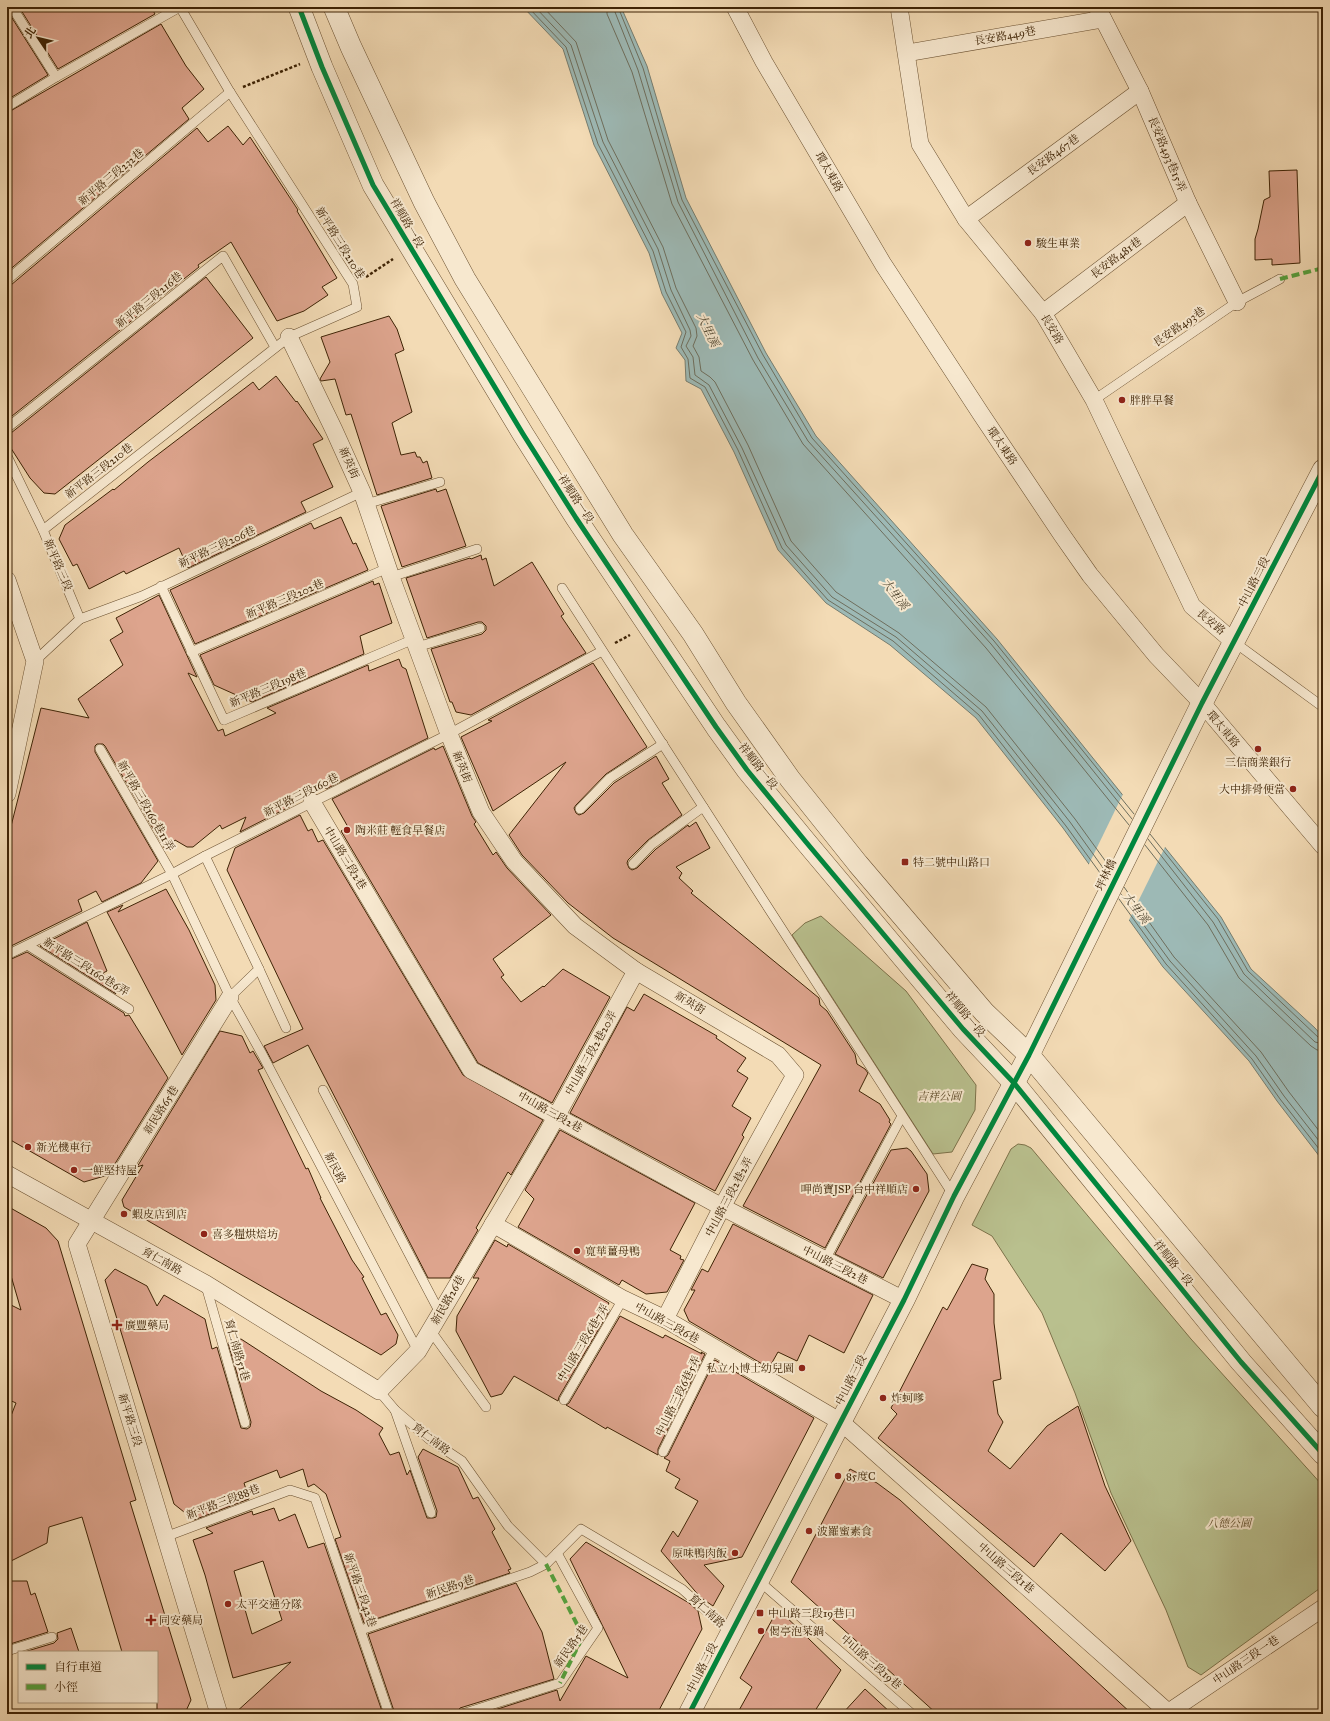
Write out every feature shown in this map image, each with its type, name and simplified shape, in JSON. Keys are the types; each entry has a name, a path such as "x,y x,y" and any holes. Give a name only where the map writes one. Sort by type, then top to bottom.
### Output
{"street":[{"name":"祥順路一段","path":"299,7 318,57 373,184 410,248 576,518 716,727 747,770 963,1029 1014,1083 1241,1362 1323,1454"},
{"name":"祥順路一段","path":"334,7 351,47 424,202 465,279 623,535 693,634 736,703 790,779 858,864 984,1012 1029,1055 1323,1407"},
{"name":"環太東路","path":"735,7 764,62 883,264 981,414 1090,574 1156,655 1202,703 1323,846"},
{"name":"長安路","path":"899,7 920,144 966,219 1043,313 1094,400 1192,606 1234,642"},
{"name":"長安路449巷","path":"907,53 1100,13"},
{"name":"長安路493巷15弄","path":"1100,13 1140,91 1188,203 1237,302"},
{"name":"長安路467巷","path":"966,219 1140,91"},
{"name":"長安路481巷","path":"1043,313 1188,203"},
{"name":"新英街","path":"289,337 334,430 364,498 415,643 449,734 481,812 514,861 575,926 636,971 778,1055 794,1075"},
{"name":"中山路二段","path":"1202,703 1323,470"},
{"path":"7,580 35,661 7,794"},
{"name":"坪林橋","path":"1029,1055 1202,703"},
{"name":"中山路三段2巷","path":"312,802 471,1070 722,1207 904,1300"},
{"name":"中山路三段2巷20弄","path":"507,1201 546,1135 636,971"},
{"name":"新民路65巷","path":"92,1222 230,997"},
{"name":"中山路三段","path":"689,1714 904,1300 954,1196 1029,1055"},
{"name":"中山路三段2巷2弄","path":"665,1319 722,1207 794,1075"},
{"path":"7,1174 92,1222"},
{"name":"新民路26巷","path":"378,1391 418,1351 507,1201"},
{"name":"育仁南路","path":"92,1222 206,1284 378,1391"},
{"name":"新平路三段","path":"92,1222 77,1244 217,1713"},
{"name":"中山路三段6巷","path":"492,1224 623,1299 665,1319 841,1422"},
{"name":"中山路三段1巷","path":"841,1422 1170,1713"},
{"name":"中山路三段一巷","path":"1170,1713 1323,1608"}],"lane":[{"path":"12,7 56,77"},
{"path":"7,107 56,77 180,7"},
{"name":"新平路三段210巷","path":"43,530 289,337 357,307 353,284 230,92 180,7"},
{"name":"新平路三段232巷","path":"7,280 230,92"},
{"name":"新平路三段216巷","path":"7,428 223,256 275,347"},
{"name":"長安路493巷","path":"1094,400 1237,302 1280,278"},
{"name":"新平路三段","path":"7,456 43,530 80,619"},
{"name":"新平路三段206巷","path":"80,619 142,596 161,586 364,498 440,482"},
{"name":"新平路三段202巷","path":"192,652 389,572 477,549"},
{"name":"新平路三段198巷","path":"161,586 224,720 415,643"},
{"path":"562,588 954,1196"},
{"path":"35,661 80,619"},
{"path":"415,643 480,628"},
{"path":"1234,642 1323,707"},
{"name":"新平路三段160巷","path":"7,955 29,946 449,734 602,650"},
{"path":"580,809 610,778 663,744"},
{"name":"新平路三段160巷11弄","path":"100,749 172,874"},
{"path":"633,864 652,844 703,807"},
{"path":"206,856 286,1028"},
{"name":"新民路","path":"172,874 230,997 262,1054 418,1351"},
{"name":"新平路三段160巷6弄","path":"29,946 129,1009"},
{"path":"230,997 259,969"},
{"path":"323,1090 440,1314"},
{"path":"825,1260 902,1116"},
{"name":"育仁南路51巷","path":"206,1284 245,1423"},
{"name":"中山路三段6巷7弄","path":"564,1400 623,1299"},
{"path":"430,1330 486,1407"},
{"name":"中山路三段6巷5弄","path":"664,1452 714,1349"},
{"name":"育仁南路","path":"378,1391 395,1410 430,1439 462,1461 508,1526 546,1564 581,1529 682,1589 731,1633"},
{"path":"395,1410 431,1513"},
{"name":"新平路三段88巷","path":"165,1537 290,1490"},
{"name":"新平路三段42巷","path":"290,1490 315,1498 389,1714"},
{"name":"新民路5巷","path":"462,1714 560,1683 598,1628 557,1553"},
{"name":"新民路9巷","path":"361,1630 530,1572 546,1564"},
{"name":"中山路三段19巷","path":"759,1581 912,1714"},
{"path":"7,1651 52,1637"}],"path":[{"path":"230,92 318,57"},
{"path":"353,284 410,248"},
{"path":"602,650 649,625"}],"green space":[{"name":"吉祥公園","path":"821,916 906,991 976,1085 975,1110 952,1152 933,1154 792,935 805,923"},
{"name":"八德公園","path":"1018,1144 1031,1148 1191,1339 1323,1486 1323,1586 1201,1675 1188,1667 1166,1610 1111,1493 1075,1393 1042,1313 992,1236 972,1225 1011,1149"}],"water":[{"name":"大里溪","path":"523,7 621,7 647,66 686,198 766,353 816,436 997,639 1221,917 1251,969 1323,1037 1323,1161 1277,1101 1249,1061 1163,967 1063,828 976,718 890,645 826,603 778,550 734,452 701,389 686,381 685,360 676,348 682,333 662,294 649,253 594,145 563,49"}],"pier":[{"path":"1124,792 1166,845 1128,922 1088,866"}],"building":[{"path":"19,7 151,7 155,14 58,69"},
{"path":"7,10 48,75 7,100"},
{"path":"161,24 186,66 204,89 182,108 189,119 7,272 7,113"},
{"path":"228,126 243,145 250,137 298,210 297,211 337,278 322,287 328,295 304,311 277,321 231,242 198,265 199,267 7,420 7,286 11,285 197,128 208,142"},
{"path":"1297,170 1300,263 1272,265 1272,259 1255,260 1255,239 1264,200 1270,197 1269,171"},
{"path":"206,277 253,338 55,494 44,493 30,478 7,442 7,434 11,433"},
{"path":"389,316 397,329 404,350 395,354 412,412 392,423 401,455 415,452 417,457 420,457 423,463 427,461 432,478 377,495 351,414 346,415 335,379 321,381 320,379 330,362 321,337"},
{"path":"276,376 296,402 297,401 323,439 313,444 333,487 301,502 306,512 188,568 179,548 126,574 124,571 89,589 77,564 73,566 59,539 65,525 113,489 114,490 148,462 253,382 259,390"},
{"path":"436,489 437,492 446,489 466,546 402,567 381,506"},
{"path":"341,517 353,544 356,543 368,570 195,644 170,590 311,523 314,529"},
{"path":"481,555 482,560 486,558 494,586 532,562 564,614 561,616 586,653 471,715 456,712 452,702 450,702 431,649 482,634 486,630 486,626 482,622 478,622 427,638 406,578"},
{"path":"373,581 374,585 379,583 392,623 360,636 364,654 252,702 214,685 200,655"},
{"path":"159,595 197,677 188,673 218,731 223,729 225,736 276,713 267,708 368,665 369,671 399,659 402,667 406,669 428,738 326,789 323,783 292,799 295,804 240,832 246,817 222,829 220,825 193,847 187,847 175,840 166,851 105,746 103,744 97,744 95,746 95,752 158,861 141,883 102,902 96,891 78,900 82,911 7,948 7,842 41,708 89,718 78,699 123,665 110,640 123,632 116,618"},
{"path":"593,663 647,747 606,774 576,805 574,808 576,813 579,815 584,813 614,783 656,756 669,779 662,783 682,815 648,840 628,860 627,863 629,868 632,870 637,868 656,849 688,825 689,827 696,822 710,848 676,867 682,873 679,878 693,891 691,893 819,998 820,1005 827,1011 855,1054 857,1064 868,1073 859,1091 880,1104 890,1120 889,1122 891,1124 825,1248 743,1206 821,1065 613,938 568,903 522,855 509,835 566,762 493,811 461,737 492,721 488,720"},
{"path":"443,746 472,816 476,822 474,824 493,855 496,852 507,868 551,915 493,959 504,975 501,977 521,1002 543,986 544,987 563,969 610,997 552,1103 478,1063 341,831 348,827 332,799 434,748 435,750"},
{"path":"300,815 308,831 312,829 318,842 323,840 463,1075 543,1120 511,1175 508,1172 476,1228 478,1230 450,1278 428,1278 308,1045 273,1063 264,1046 303,1029 227,870 235,848"},
{"path":"166,889 189,930 215,985 216,1000 182,1055 107,912 123,905 118,912"},
{"path":"87,922 107,971 103,973 116,994 40,946"},
{"path":"27,952 124,1013 125,1016 129,1015 168,1078 108,1175 84,1182 7,1138 7,961"},
{"path":"644,994 717,1036 716,1038 746,1058 737,1071 748,1078 732,1106 751,1118 742,1135 744,1137 715,1191 570,1113 627,1007 634,1011"},
{"path":"220,1031 242,1036 250,1053 253,1051 263,1068 258,1070 306,1169 308,1168 320,1198 352,1260 364,1277 362,1278 381,1315 386,1313 398,1335 396,1344 381,1355 124,1207 122,1200 143,1165 137,1167"},
{"path":"560,1130 695,1203 670,1250 681,1256 680,1259 684,1260 667,1292 646,1294 622,1280 619,1285 518,1227 534,1199 525,1190"},
{"path":"907,1148 911,1151 927,1174 929,1191 883,1278 835,1254 891,1150"},
{"path":"7,1206 46,1228 58,1241 136,1500 130,1502 191,1700 186,1711 176,1714 157,1714 158,1651 122,1651 82,1517 49,1527 47,1543 7,1563 7,1426 16,1403 7,1399 7,1303 21,1310 7,1262"},
{"path":"733,1224 873,1295 844,1353 809,1335 797,1361 778,1352 769,1368 689,1321 684,1310 695,1290 691,1290 702,1269 708,1272"},
{"path":"495,1240 507,1247 508,1244 609,1303 606,1308 610,1310 558,1401 514,1376 502,1394 491,1397 456,1331 457,1316 479,1278 473,1278"},
{"path":"972,1264 988,1269 985,1279 994,1294 994,1323 1001,1379 993,1381 998,1414 1003,1422 988,1451 1010,1469 1047,1426 1078,1406 1105,1486 1131,1541 1105,1571 1061,1533 1034,1567 878,1438 897,1414 891,1408 943,1307 947,1310"},
{"path":"115,1269 147,1286 157,1306 164,1295 205,1319 212,1349 217,1347 241,1428 247,1429 250,1427 251,1422 228,1343 241,1339 321,1391 356,1410 383,1428 379,1434 390,1455 399,1452 407,1475 410,1470 427,1518 436,1517 437,1511 418,1457 423,1449 458,1467 473,1499 478,1497 495,1529 492,1532 511,1569 508,1570 510,1573 364,1623 335,1539 341,1537 326,1494 314,1484 308,1487 303,1469 280,1478 277,1470 244,1483 249,1499 194,1520 174,1504 105,1280"},
{"path":"620,1316 663,1338 665,1335 702,1354 701,1352 705,1354 658,1449 658,1455 607,1427 606,1429 566,1405 569,1403"},
{"path":"715,1360 814,1418 742,1557 704,1565 724,1586 713,1606 700,1597 661,1551 673,1531 678,1537 698,1501 675,1488 680,1479 666,1471 670,1461 664,1458 668,1455"},
{"path":"850,1469 877,1483 900,1500 1132,1714 937,1714 791,1582"},
{"path":"274,1508 279,1521 295,1514 308,1548 324,1543 383,1714 234,1714 291,1662 233,1678 205,1575 193,1540 213,1533 206,1528 252,1511 253,1515","holes":["263,1561 282,1620 252,1634 234,1571"]},
{"path":"586,1542 689,1603 698,1611 702,1629 657,1714 482,1714 557,1690 560,1701 586,1656 628,1678 570,1559"},
{"path":"7,1581 27,1581 31,1595 35,1593 48,1632 7,1645"},
{"path":"516,1583 542,1632 554,1679 460,1708 456,1714 395,1714 368,1634"},
{"path":"778,1609 841,1670 813,1714 737,1714 752,1687 740,1678"},
{"path":"71,1628 79,1651 27,1651 54,1643 58,1639 57,1633"},
{"path":"865,1689 892,1714 842,1714"}],"marked path":[{"path":"1280,279 1323,268"},
{"path":"546,1564 583,1636 560,1683"}],"cycle path":[{"path":"299,7 322,67 373,185 523,434 576,518 716,727 747,770 806,842 963,1029 1014,1083 1241,1362 1323,1454"},
{"path":"689,1714 904,1300 954,1196 1029,1055 1202,703 1323,470"}],"place":[{"name":"駿生車業","path":"1028,243"},
{"name":"胖胖早餐","path":"1122,400"},
{"name":"三信商業銀行","path":"1258,749"},
{"name":"大中排骨便當","path":"1293,789"},
{"name":"陶米莊 輕食早餐店","path":"347,830"},
{"name":"特二號中山路口","path":"905,862"},
{"name":"新光機車行","path":"28,1147"},
{"name":"一鮮堅持屋","path":"74,1170"},
{"name":"呷尚寶JSP 台中祥順店","path":"916,1189"},
{"name":"蝦皮店到店","path":"124,1214"},
{"name":"喜多糧烘焙坊","path":"204,1234"},
{"name":"寬華薑母鴨","path":"577,1251"},
{"name":"廣豐藥局","path":"117,1325"},
{"name":"私立小博士幼兒園","path":"802,1368"},
{"name":"炸蚵嗲","path":"883,1398"},
{"name":"85度C","path":"838,1476"},
{"name":"波羅蜜素食","path":"809,1531"},
{"name":"原味鴨肉飯","path":"735,1553"},
{"name":"太平交通分隊","path":"228,1604"},
{"name":"中山路三段19巷口","path":"760,1613"},
{"name":"同安藥局","path":"151,1620"},
{"name":"偈亭泡菜鍋","path":"761,1631"}]}
